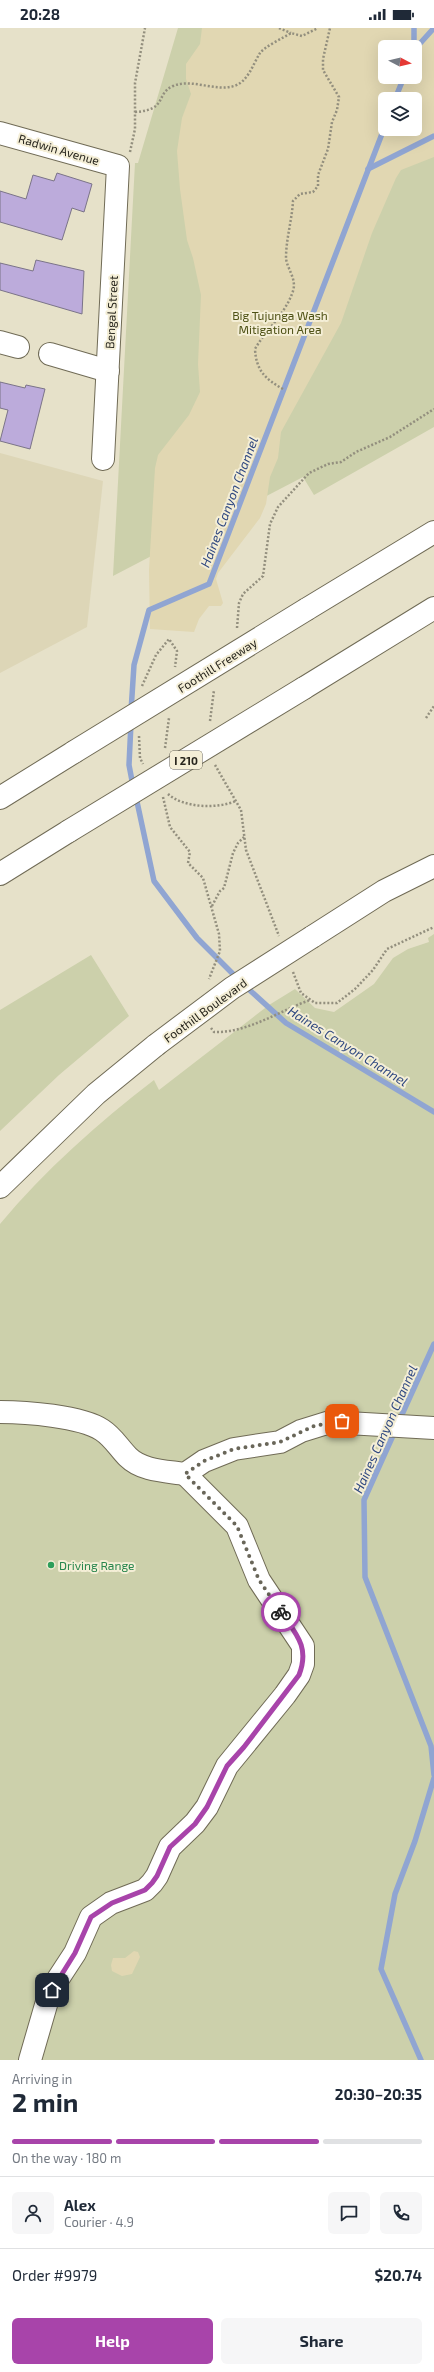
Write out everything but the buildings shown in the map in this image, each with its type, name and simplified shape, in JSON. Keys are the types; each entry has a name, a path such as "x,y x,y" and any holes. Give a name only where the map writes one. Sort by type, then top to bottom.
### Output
{"main road":[{"name":"Radwin Avenue","path":"0,133 118,166"},
{"name":"Bengal Street","path":"103,459 118,166"},
{"path":"50,354 108,371"},
{"name":"Foothill Freeway","path":"0,798 434,532"},
{"name":"I 210","path":"0,874 434,608"},
{"name":"Foothill Boulevard","path":"0,1187 96,1094 156,1045 232,988 384,891 434,866"},
{"path":"0,1412 48,1416 80,1422 102,1430 117,1442 128,1457 138,1464 154,1470 185,1474 237,1526 259,1580 303,1646 303,1664 299,1675 285,1695 227,1766 207,1807 199,1818 170,1847 157,1876 152,1883 145,1890 112,1903 91,1917 75,1953 56,1982 48,1998 30,2060"},
{"path":"185,1474 204,1461 234,1449 280,1442 314,1426 342,1421 434,1428"}],"path":[{"path":"118,166 131,150 135,129 135,83 144,28"},
{"path":"279,28 302,36 318,28"},
{"path":"283,389 260,373 254,349 276,324 287,306 294,289 292,275 286,260 293,201 300,194 313,192 318,186 318,175 328,150 332,122 337,110 339,97 323,70 323,59 330,28"},
{"path":"135,112 148,111 158,106 167,90 173,86 184,84 235,86 244,80 261,52 291,33"},
{"path":"236,630 239,623 240,603 243,594 263,576 270,524 278,507 309,473 328,464 341,462 356,452 390,437 434,409"},
{"path":"140,694 156,655 169,639 178,651 174,675"},
{"path":"210,724 214,687"},
{"path":"426,718 434,706"},
{"path":"165,751 169,714"},
{"path":"139,731 140,758 146,770"},
{"path":"212,760 241,810 246,850 279,937"},
{"path":"165,792 185,803 224,806 236,801"},
{"path":"162,793 170,827 190,852 188,863 204,878 219,934 220,951 208,983"},
{"path":"212,906 220,891 224,888 233,853 238,843 244,837"},
{"path":"290,965 301,993 315,1003 337,1003 364,979 387,949 434,926"},
{"path":"209,1027 214,1032 229,1032 268,1019 291,1006 311,1000"}],"shaded area":[{"path":"0,453 103,481 87,627 0,673"}],"green space":[{"name":"Big Tujunga Wash Mitigation Area","path":"178,28 434,28 434,427 314,495 303,477 113,576 135,163 138,163"},
{"path":"434,934 434,2060 0,2060 0,1224 35,1185 73,1148 154,1080 159,1090 269,1005 295,989 315,1008 334,1012 374,984 393,958 408,949 429,942 428,938"},
{"path":"91,955 129,1016 59,1075 0,1131 0,1010"}],"sand":[{"path":"202,28 434,28 434,157 401,170 396,178 372,233 341,323 281,432 278,458 270,477 266,504 260,518 218,573 216,579 223,603 221,606 209,606 199,619 194,632 150,629 149,570 155,468 158,455 189,415 200,392 198,364 201,295 193,258 187,240 180,189 177,151 182,118 191,94 186,79 186,64 200,44"},
{"path":"134,1951 138,1952 140,1957 132,1974 122,1976 112,1971 111,1965 113,1958 125,1958"}],"waterway":[{"path":"414,28 414,40"},
{"name":"Haines Canyon Channel","path":"422,41 434,28"},
{"name":"Haines Canyon Channel","path":"398,92 401,84"},
{"name":"Haines Canyon Channel","path":"131,711 134,665 149,610 209,584 381,136"},
{"name":"Haines Canyon Channel","path":"368,169 434,136"},
{"name":"Haines Canyon Channel","path":"131,723 129,765 133,786"},
{"name":"Haines Canyon Channel","path":"136,797 154,881 197,938 238,979"},
{"name":"Haines Canyon Channel","path":"244,985 286,1023 434,1112"},
{"name":"Haines Canyon Channel","path":"399,1421 434,1344"},
{"name":"Haines Canyon Channel","path":"395,1431 364,1500 365,1577 431,1746 434,1775"},
{"name":"Haines Canyon Channel","path":"421,2060 381,1969 395,1894 415,1841 434,1778"}],"way so far":[{"path":"281,1612 259,1580 243,1537 237,1526 185,1474 204,1461 234,1449 280,1442 300,1431 314,1426 342,1421"}],"place":[{"name":"Driving Range","path":"51,1565"}],"route":[{"path":"52,1990 75,1953 91,1917 112,1903 134,1896 145,1890 152,1883 157,1876 170,1847 195,1824 207,1807 218,1781 227,1766 244,1747 299,1675 303,1664 303,1646 281,1612"}]}
